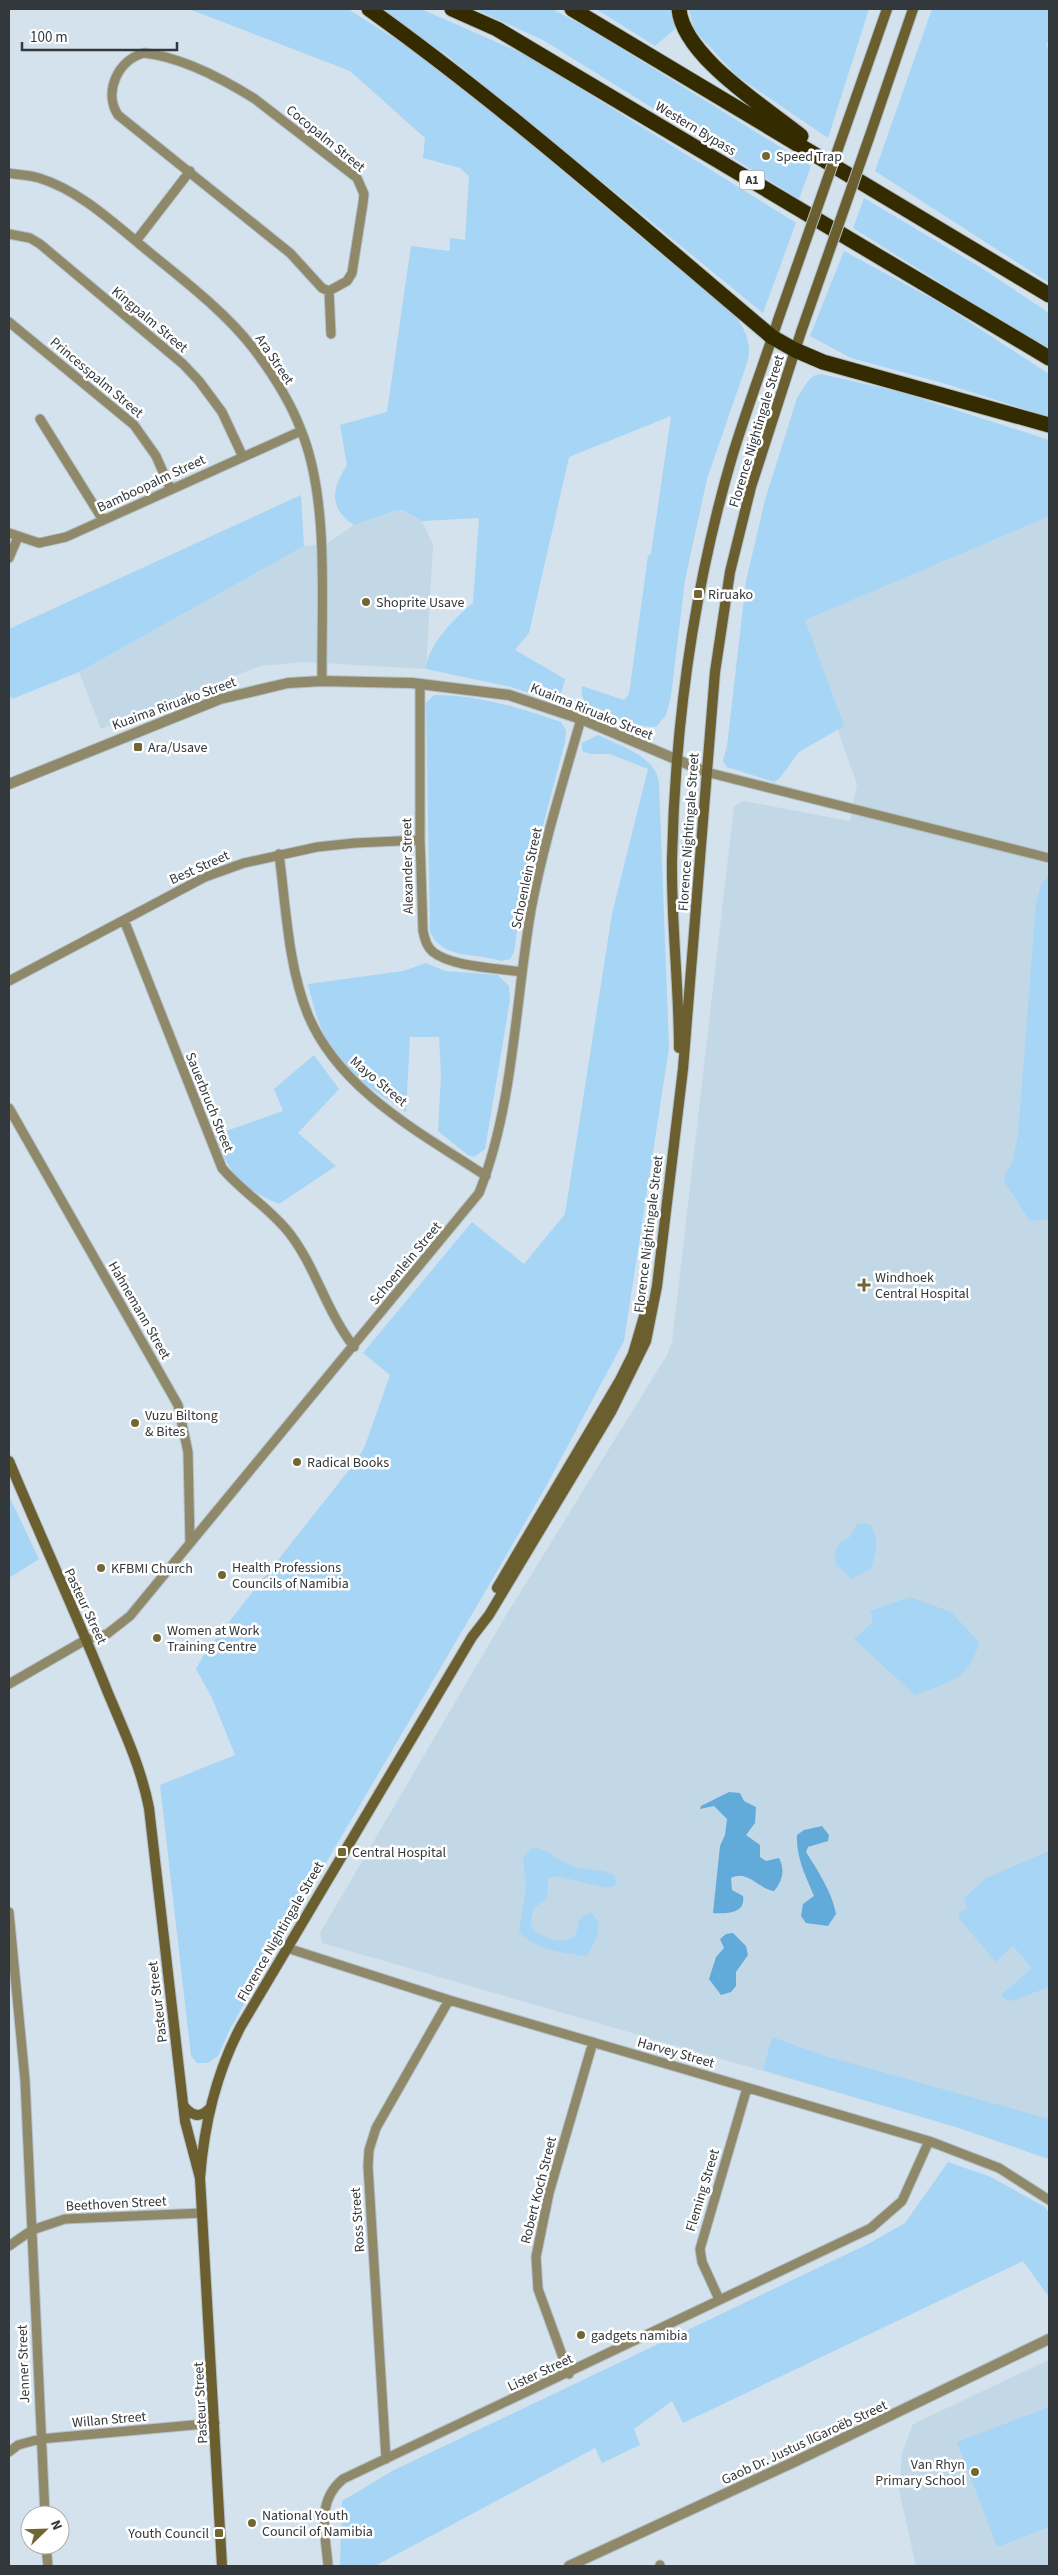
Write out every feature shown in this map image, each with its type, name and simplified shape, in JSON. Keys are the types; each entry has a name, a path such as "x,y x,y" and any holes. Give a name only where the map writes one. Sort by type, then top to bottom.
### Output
{"highway":[{"path":"369,9 543,144 772,337 795,350 823,362 1049,426"},
{"name":"Western Bypass","path":"452,9 497,29 1049,358"},
{"path":"572,9 1049,295"},
{"path":"679,9 680,20 692,42 709,63 846,172"}],"main road":[{"name":"Florence Nightingale Street","path":"472,1638 484,1610 620,1380 633,1354 645,1315 651,1285 678,1050 672,869 677,760 691,643 710,542 732,457 887,9"},
{"name":"Florence Nightingale Street","path":"200,2178 210,2108 217,2081 231,2043 472,1638 490,1615 611,1412 646,1340 657,1286 683,1069 714,672 730,572 751,487 795,350 913,9"},
{"name":"Pasteur Street","path":"9,1460 52,1565 87,1639 145,1788 183,2105 200,2178 222,2566"},
{"path":"183,2105 188,2113 195,2116 206,2113 210,2108"}],"street":[{"name":"Cocopalm Street","path":"144,53 157,54 202,71 238,88 357,178 364,194 352,272 347,281 329,291 322,288 290,253 118,115 114,108 112,92 117,72 128,59 134,55 144,53"},
{"path":"136,241 190,171"},
{"name":"Ara Street","path":"9,174 38,178 81,198 184,282 244,338 273,377 301,430 315,490 321,537 322,681"},
{"name":"Kingpalm Street","path":"9,234 30,238 40,244 183,364 212,396 243,457"},
{"path":"329,291 331,334"},
{"name":"Princesspalm Street","path":"9,322 134,425 156,456 170,488"},
{"path":"40,419 104,520"},
{"name":"Bamboopalm Street","path":"9,533 18,538 39,542 55,541 301,430"},
{"path":"9,558 18,538"},
{"name":"Kuaima Riruako Street","path":"9,784 220,699 288,683 322,681 420,684 509,695 580,719 706,772 1049,858"},
{"name":"Alexander Street","path":"420,684 420,840 423,931 426,943 433,952 446,959 522,972"},
{"name":"Schoenlein Street","path":"9,1684 87,1639 107,1634 130,1616 354,1347 479,1193 486,1176 503,1109 522,972 538,879 580,719"},
{"name":"Best Street","path":"9,981 205,877 244,863 279,854 355,842 420,840"},
{"name":"Mayo Street","path":"279,854 300,987 308,1014 326,1049 355,1083 417,1130 486,1176"},
{"name":"Sauerbruch Street","path":"124,920 222,1168 238,1187 278,1220 291,1236 335,1322 354,1347"},
{"name":"Hahnemann Street","path":"9,1108 178,1405 188,1452 190,1542"},
{"name":"Jenner Street","path":"9,1912 25,2080 44,2505"},
{"name":"Harvey Street","path":"287,1948 449,2000 929,2141 999,2168 1049,2200"},
{"name":"Ross Street","path":"386,2459 368,2166 369,2150 376,2128 449,2000"},
{"name":"Robert Koch Street","path":"568,2374 538,2289 536,2257 549,2193 593,2042"},
{"name":"Fleming Street","path":"719,2299 702,2262 700,2249 747,2088"},
{"name":"Lister Street","path":"328,2566 324,2512 329,2494 343,2479 568,2374 719,2299 857,2235 882,2220 905,2196 929,2141"},
{"name":"Beethoven Street","path":"9,2246 32,2230 65,2219 202,2213"},
{"name":"Gaob Dr. Justus ǁGaroëb Street","path":"569,2566 785,2466 1049,2340"},
{"name":"Willan Street","path":"9,2452 18,2445 40,2439 215,2423"}],"shaded area":[{"path":"189,9 348,9 403,44 496,115 740,322 748,343 748,360 707,479 685,580 671,696 666,715 656,727 621,722 597,713 588,706 583,697 582,686 624,700 629,694 648,556 651,554 671,416 569,457 529,633 515,650 565,679 561,693 548,699 511,687 426,669 431,651 443,633 473,603 479,518 422,521 403,510 394,511 354,525 340,512 336,505 335,497 338,482 347,465 340,425 387,412 411,246 450,251 450,238 465,240 469,176 460,168 423,158 425,138 350,71"},
{"path":"377,9 421,9 528,56 796,223 763,313 447,55"},
{"path":"475,9 552,9 588,28 811,166 799,199 543,40"},
{"path":"596,9 672,9 675,29 655,46"},
{"path":"689,9 869,9 828,138 737,76 694,30"},
{"path":"932,9 1049,9 1049,41 1046,44 1049,50 1049,283 875,171"},
{"path":"864,198 980,267 1049,313 1049,351 853,228"},
{"path":"844,251 940,303 1049,374 1049,417 946,384 851,358 810,336"},
{"path":"821,374 900,392 1049,440 1049,516 805,620 844,726 799,752 779,779 774,782 727,767 723,761 727,746 746,581 765,500 797,398 813,376"},
{"name":"Windhoek Central Hospital","path":"1049,467 1049,2159 956,2127 322,1943 320,1933 505,1617 667,1355 672,1343 734,806 744,801 850,821 857,784 797,616"},
{"path":"301,495 304,546 79,672 12,699 9,694 9,629"},
{"path":"403,510 422,521 433,545 426,669 304,662 260,666 101,729 79,672 304,546 326,544 354,525 394,511"},
{"path":"434,695 467,697 514,707 561,722 566,731 565,742 519,916 514,952 510,959 501,961 451,951 436,941 430,932 426,703"},
{"path":"598,735 636,753 644,759 656,774 659,783 669,1048 624,1341 544,1490 266,1965 230,2029 218,2056 208,2063 197,2063 191,2056 160,1785 235,1755 212,1698 196,1669 206,1651 357,1460 365,1446 390,1375 363,1353 472,1222 524,1264 565,1214 612,914 648,769 610,754 590,754 582,751 582,743"},
{"path":"1049,875 1049,1219 1030,1221 1005,1183 1004,1177 1012,1163 1018,1135 1036,904 1041,885"},
{"path":"426,963 445,971 498,975 509,986 510,1000 485,1149 474,1157 468,1155 438,1131 441,1075 439,1037 410,1037 406,1112 360,1080 338,1059 321,1029 308,984 403,971"},
{"path":"314,1055 339,1089 298,1133 336,1166 279,1204 246,1186 238,1178 225,1160 215,1135 283,1111 274,1089"},
{"path":"9,1496 39,1559 9,1578"},
{"path":"865,1523 871,1525 874,1532 876,1552 871,1569 852,1579 836,1564 835,1552 841,1541 849,1538 857,1524"},
{"path":"910,1597 951,1612 979,1642 970,1664 956,1678 915,1695 854,1639 873,1622 870,1611"},
{"path":"729,1792 740,1793 744,1801 756,1807 755,1823 746,1835 760,1845 760,1857 766,1861 779,1858 782,1866 782,1875 774,1891 742,1876 731,1878 732,1890 743,1896 742,1906 729,1913 713,1913 720,1846 725,1835 727,1819 714,1806 700,1809 701,1806"},
{"path":"822,1826 829,1835 828,1841 808,1847 806,1852 824,1882 834,1906 836,1914 828,1926 806,1923 801,1916 803,1904 814,1896 804,1873 797,1835 804,1830"},
{"path":"534,1847 572,1866 604,1871 614,1875 616,1881 614,1886 606,1888 557,1876 548,1879 547,1898 533,1909 531,1925 534,1929 549,1939 562,1941 572,1938 577,1931 582,1917 592,1913 596,1918 598,1929 587,1956 542,1947 519,1932 526,1887 523,1857"},
{"path":"1049,1851 1049,1987 1008,2001 1001,1995 1032,1968 1013,1946 996,1962 960,1920 958,1914 967,1908 964,1898 986,1878"},
{"path":"733,1933 746,1946 748,1955 736,1972 736,1986 731,1992 721,1995 709,1979 716,1957 724,1948 720,1939 726,1934"},
{"path":"772,2037 825,2056 1049,2119 1049,2159 956,2127 763,2070"},
{"path":"948,2162 991,2177 1045,2207 1049,2213 1049,2297 1023,2261 683,2423 672,2401 634,2429 640,2445 602,2463 595,2448 375,2566 340,2566 342,2501 394,2470 868,2244 905,2223"},
{"name":"Van Rhyn Primary School","path":"1049,2360 1049,2566 916,2566 899,2490 902,2453 913,2424"},
{"path":"1049,2407 1049,2527 997,2547 957,2442"}],"place":[{"name":"Speed Trap","path":"766,156"},
{"name":"Riruako","path":"698,594"},
{"name":"Shoprite Usave","path":"366,602"},
{"name":"Ara/Usave","path":"138,747"},
{"name":"Windhoek Central Hospital","path":"864,1285"},
{"name":"Vuzu Biltong & Bites","path":"135,1423"},
{"name":"Radical Books","path":"297,1462"},
{"name":"KFBMI Church","path":"101,1568"},
{"name":"Health Professions Councils of Namibia","path":"222,1575"},
{"name":"Women at Work Training Centre","path":"157,1638"},
{"name":"Central Hospital","path":"342,1852"},
{"name":"gadgets namibia","path":"581,2335"},
{"name":"Van Rhyn Primary School","path":"975,2472"},
{"name":"National Youth Council of Namibia","path":"252,2523"},
{"name":"Youth Council","path":"219,2533"}]}
